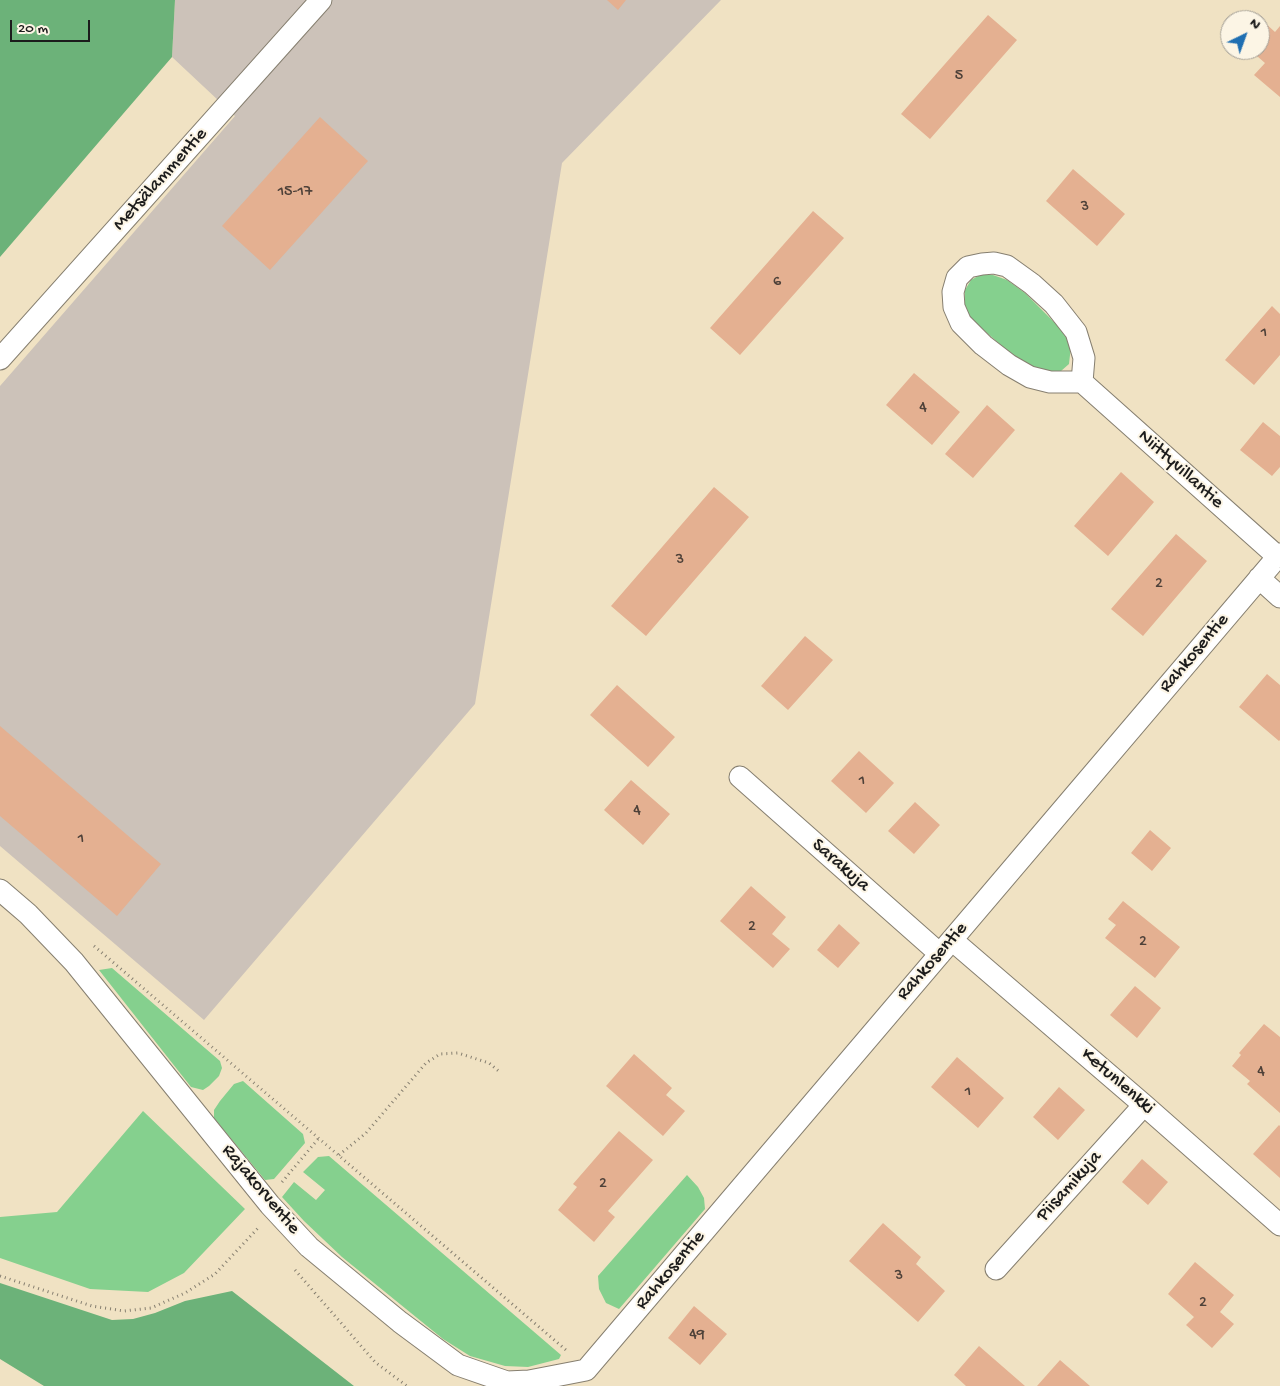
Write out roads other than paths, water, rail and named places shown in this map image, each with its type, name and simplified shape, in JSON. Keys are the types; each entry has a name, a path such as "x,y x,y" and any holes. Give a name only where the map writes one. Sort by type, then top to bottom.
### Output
{"street":[{"name":"Metsälammentie","path":"0,359 322,0"},
{"path":"994,263 1007,266 1032,284 1054,304 1076,332 1084,358 1082,382 1050,382 1030,377 1009,365 983,345 961,323 954,307 953,292 957,278 968,268 994,263"},
{"name":"Niittyvillantie","path":"1082,382 1279,556"},
{"name":"Rahkosentie","path":"586,1370 1279,556"},
{"path":"1260,578 1280,597"},
{"name":"Sarakuja","path":"740,777 946,947"},
{"name":"Rajakorventie","path":"0,890 28,914 74,962 270,1205 309,1247 400,1322 458,1365 507,1382 529,1381 586,1370"},
{"name":"Ketunlenkki","path":"946,947 1144,1105 1280,1225 1280,1238"},
{"name":"Piisamikuja","path":"996,1270 1144,1105"}]}
